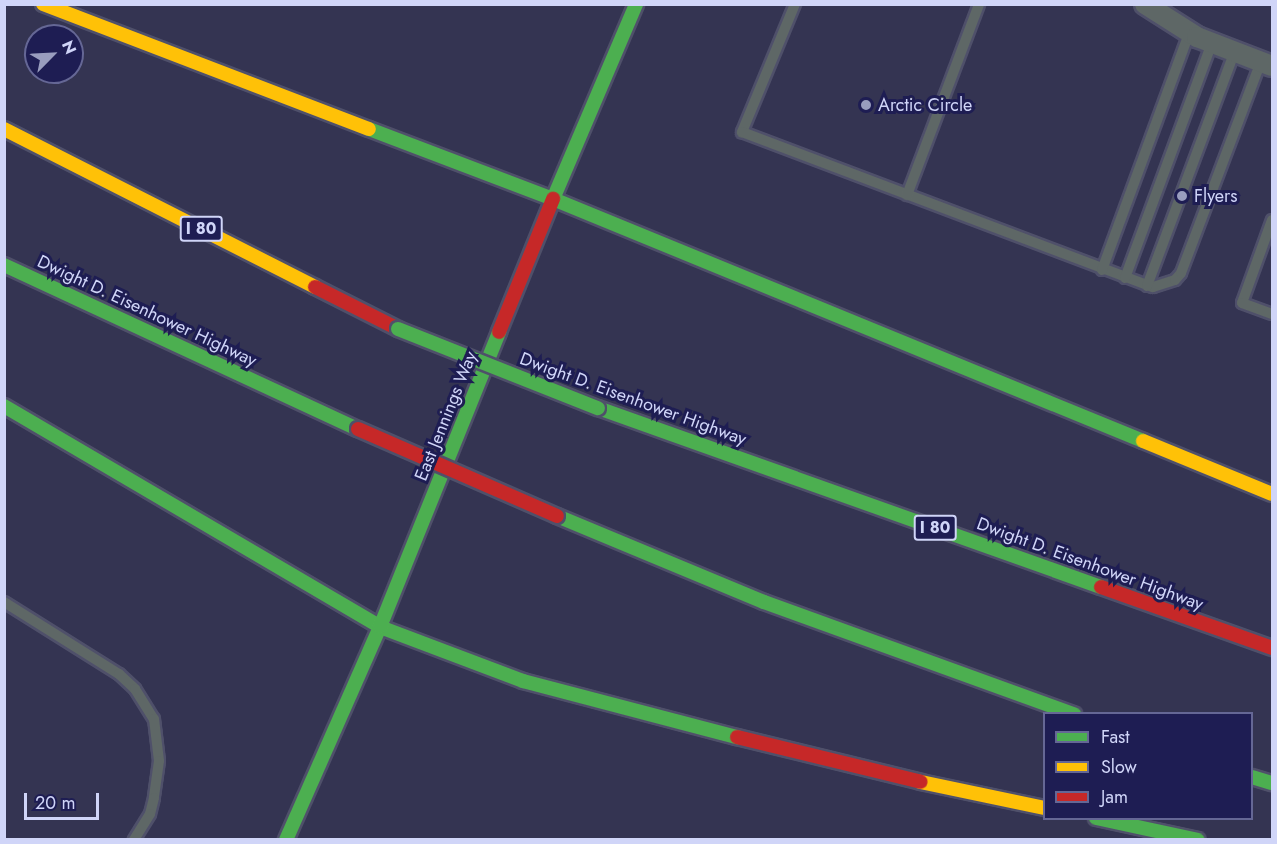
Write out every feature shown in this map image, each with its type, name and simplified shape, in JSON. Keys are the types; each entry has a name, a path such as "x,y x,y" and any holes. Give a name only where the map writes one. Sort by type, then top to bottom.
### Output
{"main road":[{"path":"43,4 553,199 1272,495"},
{"name":"East Jennings Way","path":"286,840 380,627 553,199 636,4"},
{"name":"Dwight D. Eisenhower Highway","path":"4,129 398,329 598,408 1272,648"},
{"name":"Dwight D. Eisenhower Highway","path":"4,265 358,429 557,516 764,602 1068,712"},
{"path":"4,406 380,627 524,681 854,768 1043,808"},
{"path":"1253,778 1272,783"},
{"path":"1101,820 1198,840"}],"street":[{"path":"1145,4 1189,33 1267,63"}],"lane":[{"path":"795,4 742,132 1148,286 1175,280 1182,273 1267,63"},
{"path":"907,195 979,4"},
{"path":"1102,270 1189,33"},
{"path":"1125,278 1212,43"},
{"path":"1148,286 1235,51"},
{"path":"1272,220 1242,303 1272,314"},
{"path":"4,602 119,674 135,688 154,719 159,761 154,798 150,814 134,840"}],"traffic: fast":[{"path":"553,199 636,4"},
{"path":"369,129 553,199 1143,441"},
{"path":"4,265 358,429"},
{"path":"398,329 598,408"},
{"path":"286,840 380,627 499,332"},
{"path":"4,406 380,627 523,681 737,737"},
{"path":"598,408 1101,587"},
{"path":"557,516 764,602 1068,712"},
{"path":"1253,777 1272,783"},
{"path":"1105,820 1198,840"}],"traffic: slow":[{"path":"43,4 369,129"},
{"path":"4,129 315,287"},
{"path":"1143,441 1272,494"},
{"path":"921,782 1043,808"}],"traffic: jam":[{"path":"499,332 553,199"},
{"path":"315,287 398,329"},
{"path":"358,429 557,516"},
{"path":"1101,587 1272,648"},
{"path":"737,737 921,782"}],"place":[{"name":"Arctic Circle","path":"866,105"},
{"name":"Flyers","path":"1182,196"}]}
